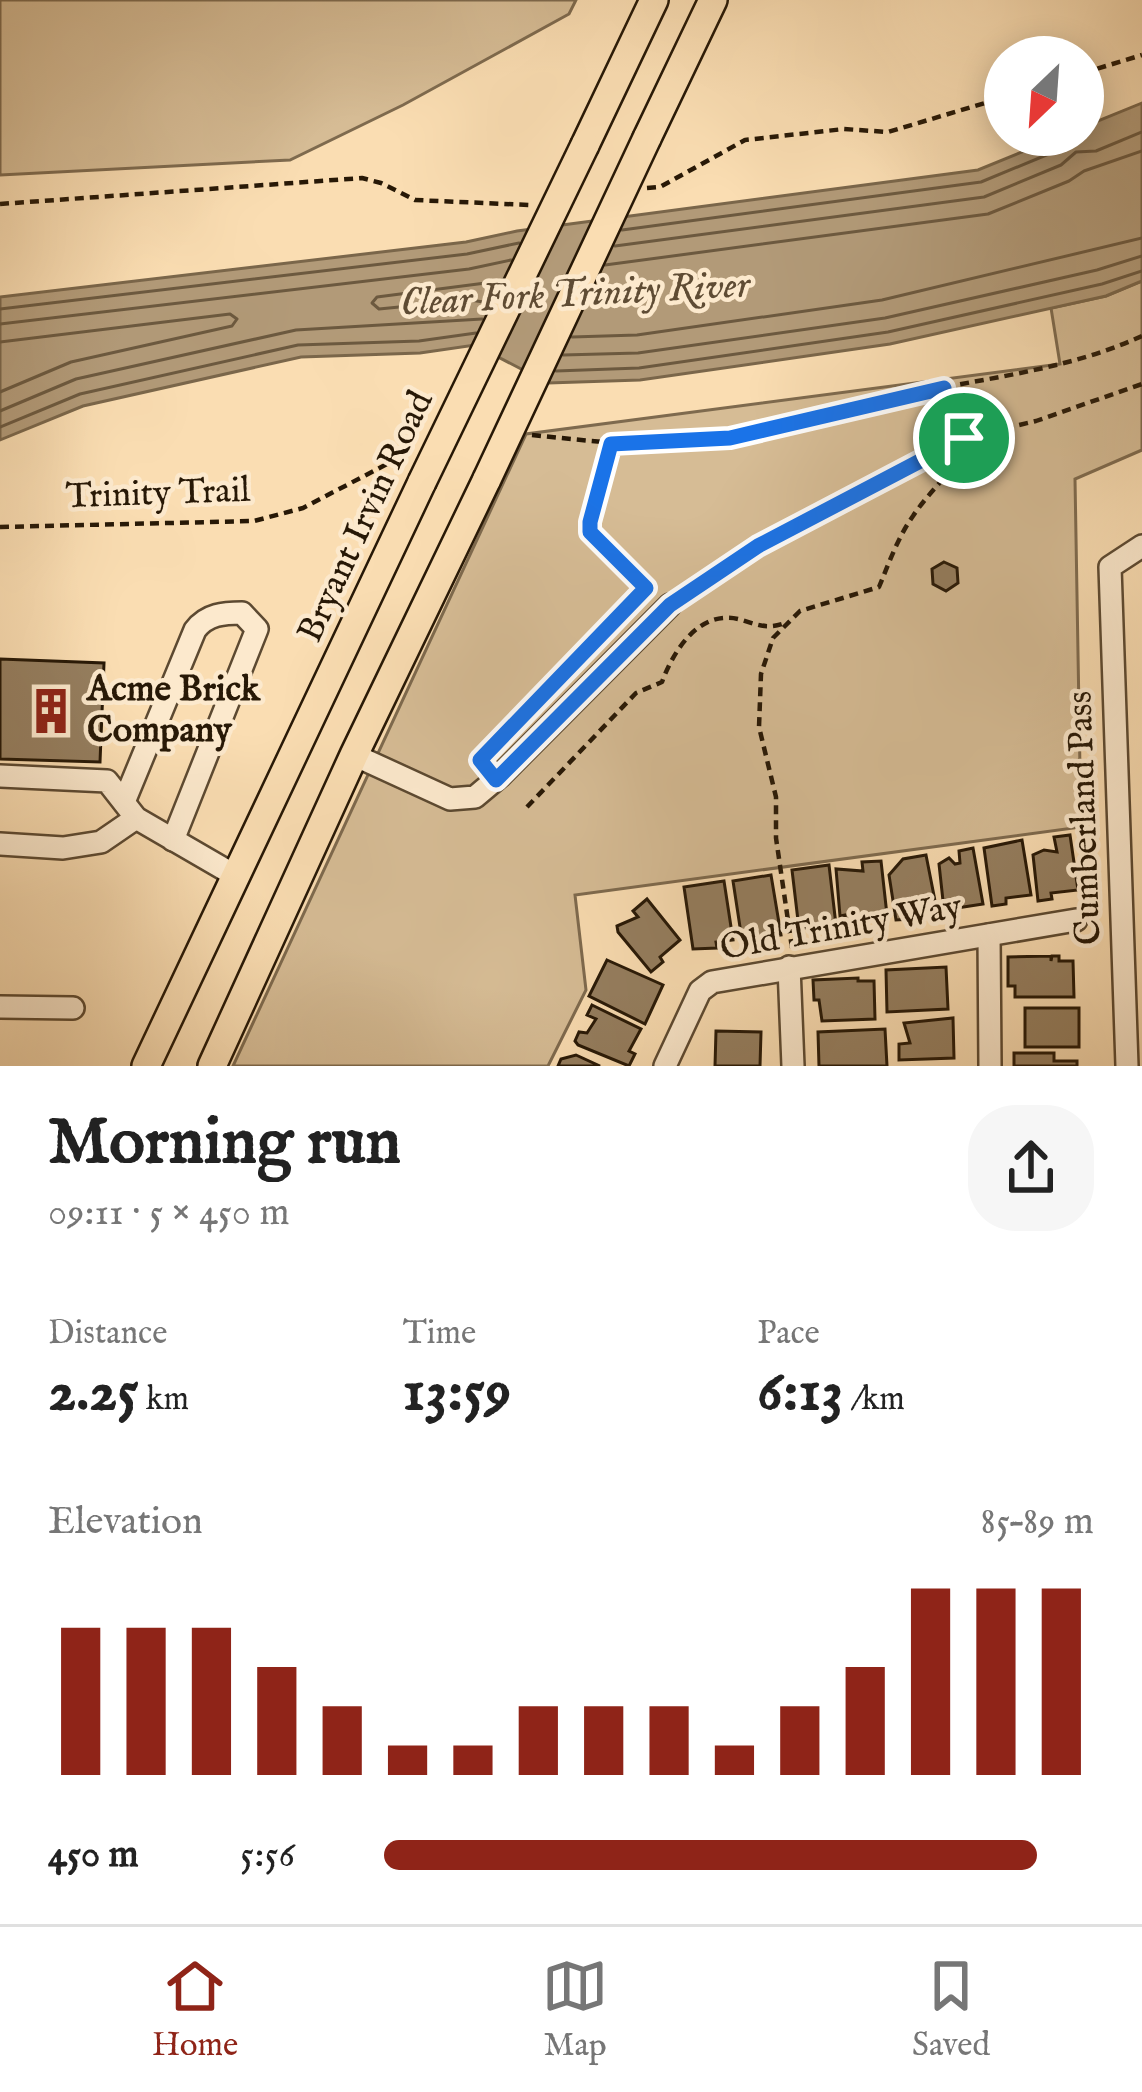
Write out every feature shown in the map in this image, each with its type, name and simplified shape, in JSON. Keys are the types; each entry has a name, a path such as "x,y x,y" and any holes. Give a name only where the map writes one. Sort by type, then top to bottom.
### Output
{"main road":[{"name":"Bryant Irvin Road","path":"146,1066 654,0"},
{"path":"212,1066 712,0"}],"street":[{"name":"Cumberland Pass","path":"1127,1066 1110,567 1142,547"},
{"path":"354,755 450,799 475,797 670,605"},
{"path":"0,844 63,848 101,842 130,810 196,630 203,620 242,613 257,629 173,840"},
{"path":"0,776 107,781 130,810 236,876"},
{"name":"Old Trinity Way","path":"665,1066 700,992 712,982 1076,920"},
{"path":"988,935 990,1066"},
{"path":"792,966 793,1066"},
{"path":"3,1012 73,1008"}],"path":[{"path":"1104,67 1142,55"},
{"path":"639,190 660,187 745,140 844,129 889,132 984,103"},
{"path":"0,204 362,178 415,200 535,205"},
{"path":"526,434 611,444 730,438 1025,374 1114,349 1142,336"},
{"path":"670,605 758,546 964,438 1036,421 1142,384"},
{"path":"792,966 776,838 776,797 758,727 765,656 785,623 800,611 879,587 911,518 959,460 962,416 947,417 944,388"},
{"path":"496,780 480,760 646,588 590,532 611,444"},
{"name":"Trinity Trail","path":"0,527 254,521 302,508 414,451"},
{"path":"527,807 636,693 662,682 668,660 705,623 724,618 770,628 785,623"}],"shaded area":[{"path":"0,0 576,0 569,14 403,105 290,160 0,175"},
{"path":"1142,281 1142,450 1075,479 1081,827 575,895 586,990 548,1066 233,1066 526,434 1060,364 1051,308 1106,296"}],"water":[{"name":"Clear Fork Trinity River","path":"1142,103 1142,281 1106,296 890,344 640,380 548,383 475,345 420,353 301,357 83,406 0,440 0,297 466,242 517,231 978,170 1012,156 1104,156 1104,118"}],"building":[{"path":"944,562 957,568 958,583 946,591 933,584 932,569"},
{"name":"Acme Brick Company","path":"0,659 104,663 100,762 0,759"},
{"path":"1070,835 1078,890 1051,893 1052,899 1038,901 1033,855 1057,852 1054,837"},
{"path":"1022,840 1031,895 1006,898 1006,904 992,906 984,848"},
{"path":"973,848 983,904 944,910 939,864 949,858 960,863 959,851"},
{"path":"926,855 937,911 911,913 912,919 896,920 889,875 903,859"},
{"path":"881,861 887,915 861,918 862,924 846,926 845,915 840,916 836,869 863,871 862,862"},
{"path":"829,865 836,925 799,929 792,870"},
{"path":"771,875 781,935 742,940 733,881"},
{"path":"724,881 733,940 716,942 717,948 693,949 684,887"},
{"path":"647,899 680,940 651,972 617,926 638,917 633,911"},
{"path":"1051,956 1051,961 1052,956 1059,956 1059,961 1073,961 1074,997 1015,997 1015,986 1008,986 1008,957"},
{"path":"607,960 663,985 645,1024 589,996"},
{"path":"946,967 948,1009 887,1012 886,970"},
{"path":"813,980 874,981 875,1019 822,1021"},
{"path":"592,1005 641,1029 629,1051 635,1054 629,1066 575,1041 596,1019 587,1015"},
{"path":"1025,1008 1079,1008 1079,1047 1025,1047"},
{"path":"953,1018 954,1058 899,1060 899,1044 910,1043 904,1023"},
{"path":"885,1029 887,1066 819,1066 818,1032"},
{"path":"716,1031 761,1032 760,1066 715,1066"},
{"path":"1014,1053 1054,1053 1054,1061 1077,1061 1077,1066 1014,1066"},
{"path":"576,1055 600,1066 558,1066 561,1059"}],"place":[{"name":"Acme Brick Company","path":"51,711"}],"route":[{"path":"944,388 947,417 962,416 964,438 758,546 670,605 496,780 480,760 646,588 590,532 611,444 730,438 944,388"}]}
